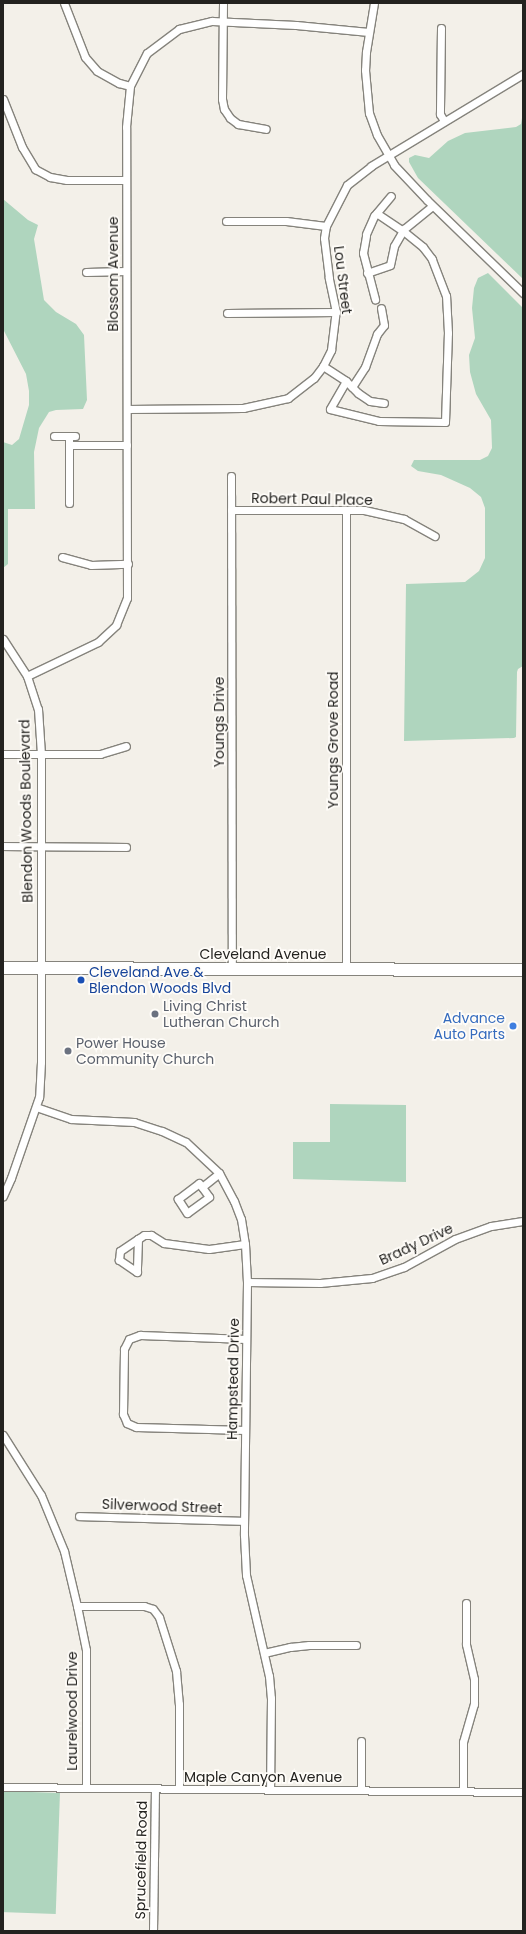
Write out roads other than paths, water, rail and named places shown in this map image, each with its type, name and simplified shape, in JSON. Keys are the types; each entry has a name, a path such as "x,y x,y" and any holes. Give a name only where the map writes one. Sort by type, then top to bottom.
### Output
{"main road":[{"name":"Cleveland Avenue","path":"3,968 523,970"}],"street":[{"path":"64,3 85,57 97,71 119,83 130,86"},
{"path":"222,3 222,99 224,109 230,118 238,124 266,128"},
{"path":"374,3 366,52 366,89 369,113 388,155 394,164 432,206 523,293"},
{"name":"Blossom Avenue","path":"27,676 94,645 116,625 127,598 126,127 130,86 147,53 179,29 212,21 369,32"},
{"path":"441,28 440,114 444,121"},
{"name":"Lou Street","path":"127,409 244,408 288,398 314,378 323,366 331,350 336,312 329,278 324,238 326,226 347,185 388,155 523,74"},
{"path":"3,99 22,147 35,169 50,177 67,180 126,180"},
{"path":"375,299 363,253 366,235 376,213 391,196"},
{"path":"367,273 390,265 394,246 403,231 432,206"},
{"path":"346,381 330,409 379,421 445,422 448,333 446,296 432,258 423,247 403,231 376,213"},
{"path":"226,221 286,221 326,226"},
{"path":"86,272 126,271"},
{"path":"352,386 365,367 377,334 384,325 381,308"},
{"path":"227,312 336,312"},
{"path":"323,366 346,381 358,394 370,401 384,403"},
{"path":"54,436 72,436 69,445 70,503"},
{"path":"69,445 127,445"},
{"name":"Youngs Drive","path":"231,476 232,969"},
{"name":"Robert Paul Place","path":"231,510 364,510 404,519 435,536"},
{"name":"Youngs Grove Road","path":"346,510 346,969"},
{"path":"62,557 90,565 128,564"},
{"name":"Blendon Woods Boulevard","path":"3,639 27,676 38,709 41,754 41,968"},
{"path":"3,754 100,754 126,746"},
{"path":"3,846 126,846"},
{"path":"3,1196 5,1186 39,1097 41,1062 41,968"},
{"name":"Hampstead Drive","path":"36,1107 71,1119 134,1122 162,1131 186,1142 219,1173 238,1210 244,1231 247,1282 244,1521 246,1575 264,1653 271,1698 270,1789"},
{"path":"202,1187 219,1173"},
{"path":"199,1183 202,1187 209,1197 187,1213 178,1199 199,1183"},
{"name":"Brady Drive","path":"247,1282 320,1283 372,1278 404,1267 455,1239 491,1226 523,1222"},
{"path":"138,1239 144,1235 151,1235 164,1243 209,1249 245,1244"},
{"path":"245,1430 136,1427 127,1423 123,1414 124,1349 129,1339 140,1335 246,1339"},
{"name":"Laurelwood Drive","path":"3,1435 41,1495 64,1551 77,1606 86,1650 86,1788"},
{"name":"Silverwood Street","path":"79,1516 244,1521"},
{"path":"463,1791 463,1742 474,1704 474,1679 466,1644 466,1603"},
{"path":"77,1606 144,1606 153,1609 159,1617 176,1671 179,1704 179,1789"},
{"path":"264,1653 290,1647 309,1645 356,1645"},
{"path":"361,1740 361,1790"},
{"name":"Maple Canyon Avenue","path":"3,1787 523,1792"},
{"name":"Sprucefield Road","path":"152,1931 155,1789"}],"place":[{"name":"Cleveland Ave & Blendon Woods Blvd","path":"81,980"},
{"name":"Living Christ Lutheran Church","path":"155,1014"},
{"name":"Advance Auto Parts","path":"513,1026"},
{"name":"Power House Community Church","path":"68,1051"}]}
